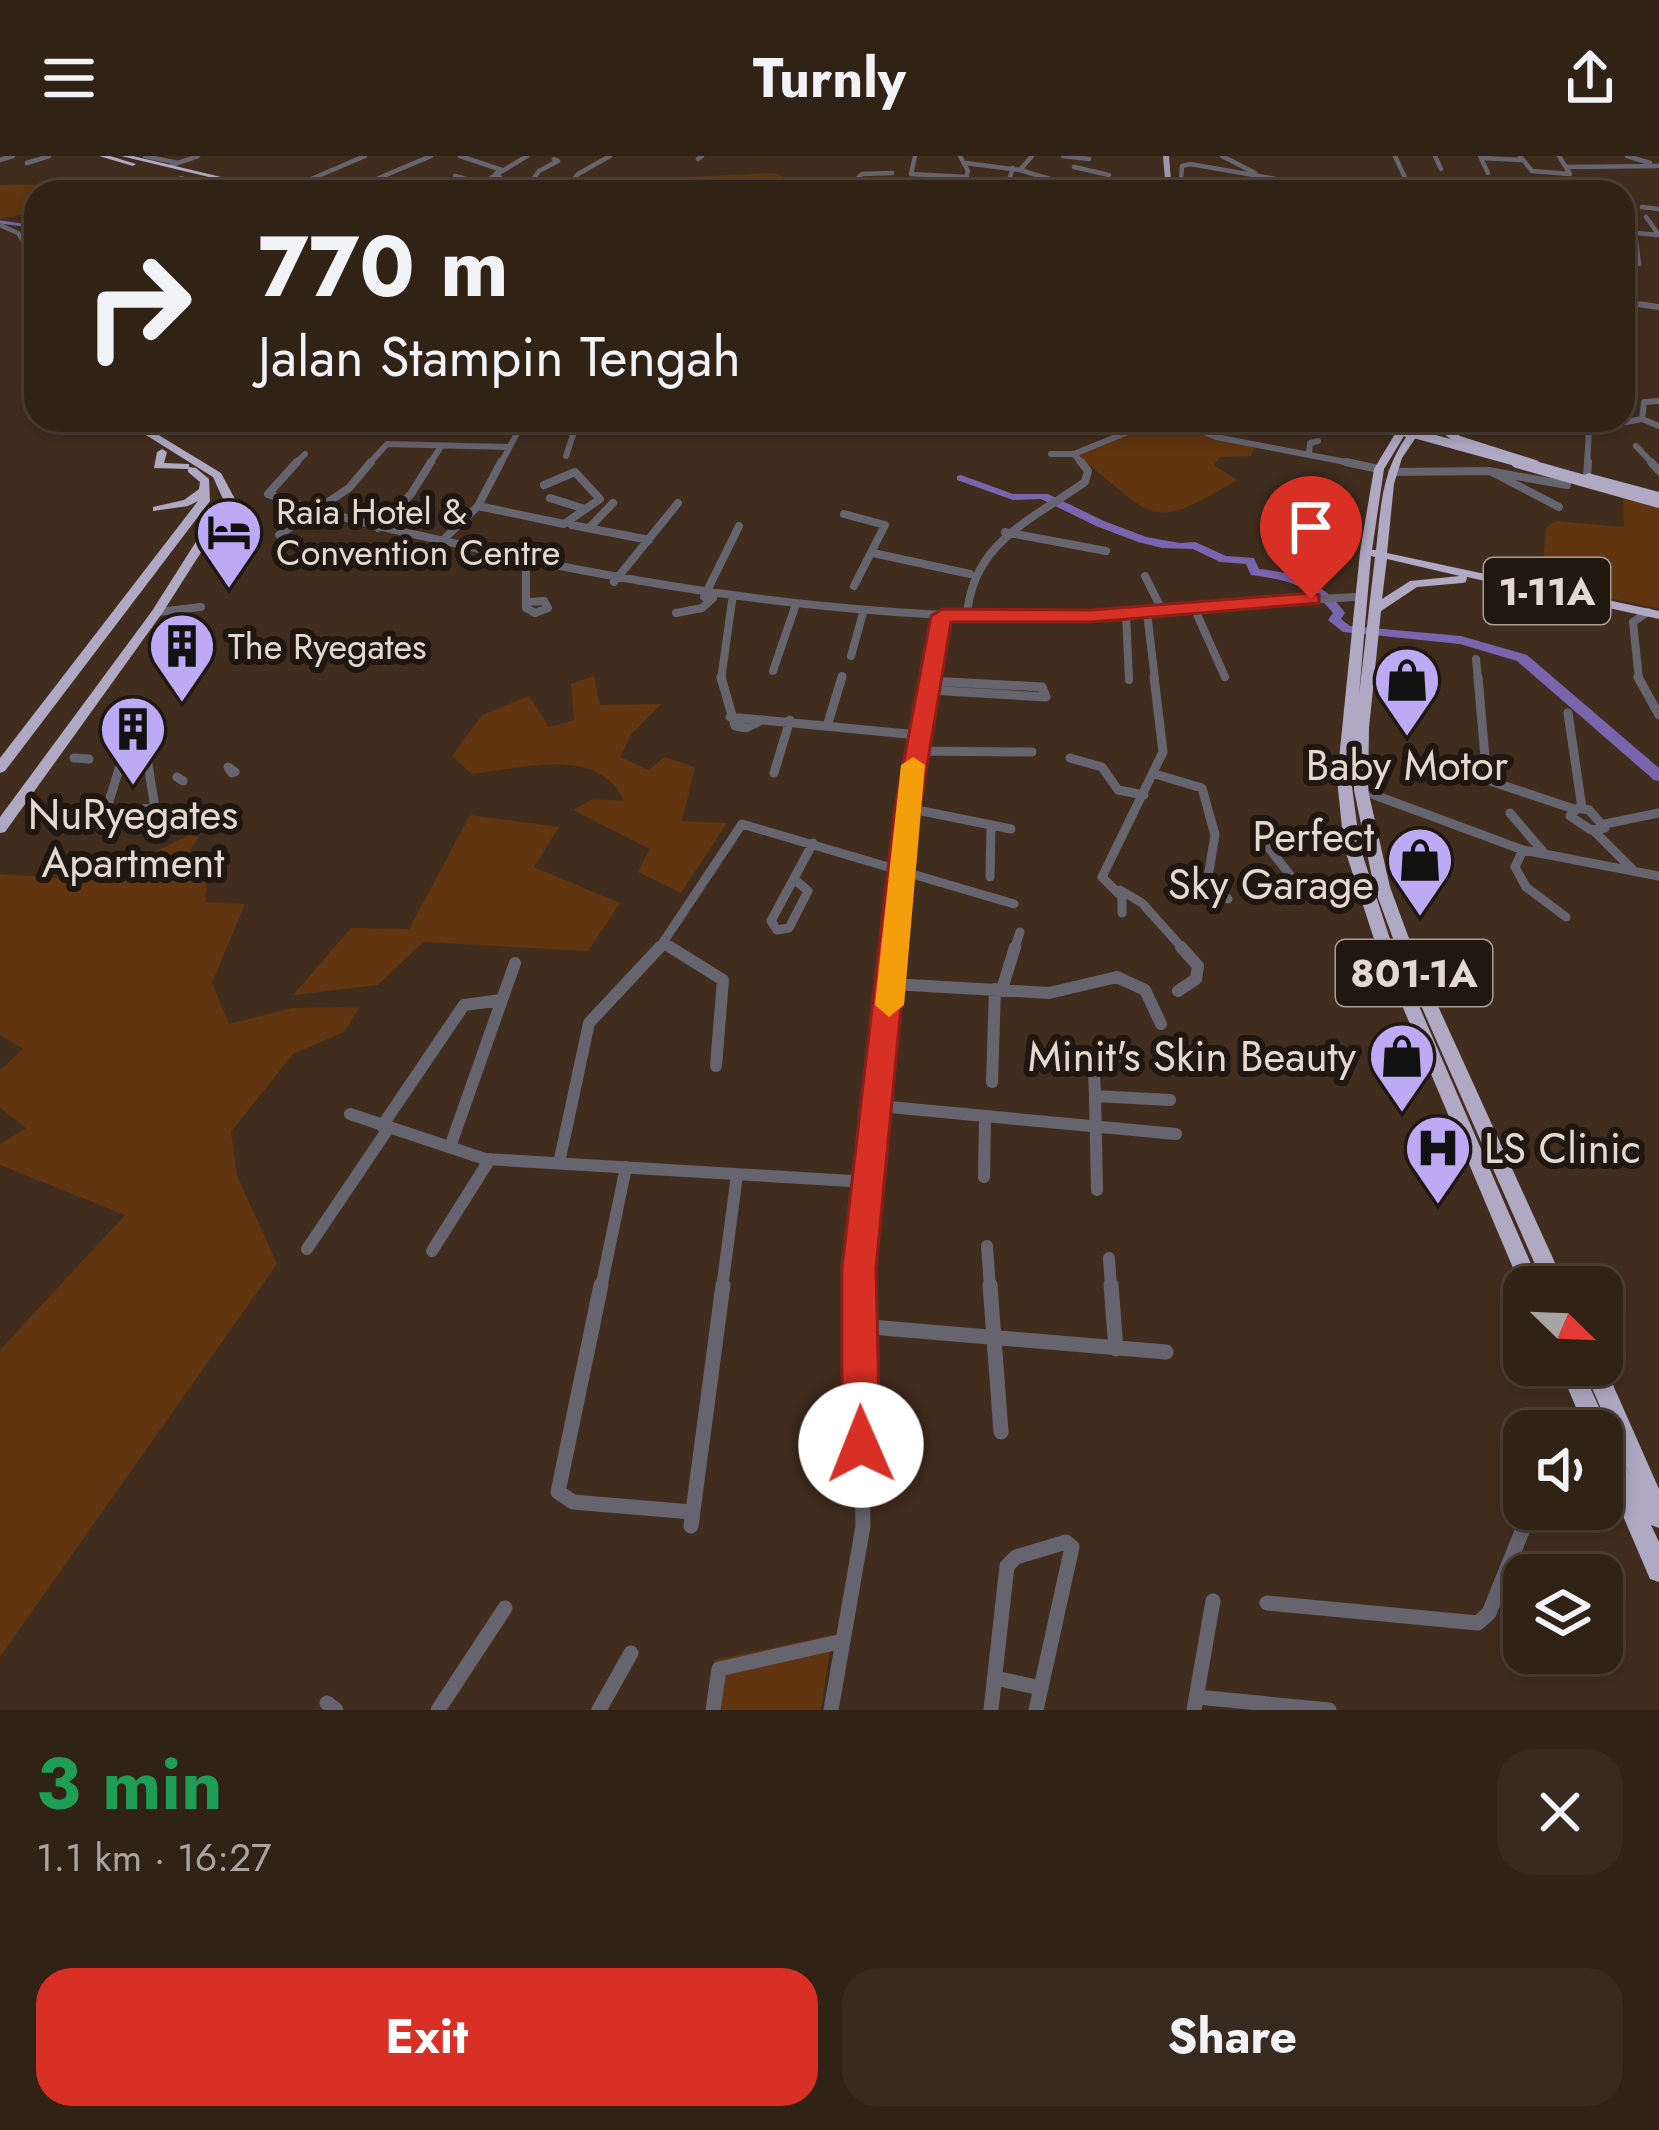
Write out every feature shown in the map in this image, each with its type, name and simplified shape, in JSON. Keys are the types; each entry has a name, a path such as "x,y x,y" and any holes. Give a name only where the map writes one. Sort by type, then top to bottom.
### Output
{"highway":[{"path":"102,156 192,180"},
{"path":"102,156 216,180"},
{"path":"102,156 201,180"},
{"path":"124,156 168,160 215,180"},
{"path":"134,432 162,452 158,466 185,466 207,488"},
{"path":"0,828 157,612 230,499 222,479 146,432"},
{"path":"1370,432 1386,455 1372,560 1360,597 1365,632 1344,779 1352,847 1368,900 1522,1266"},
{"path":"1386,455 1407,432"},
{"path":"1385,471 1408,432"},
{"path":"1411,432 1659,500"},
{"path":"1416,432 1441,444 1659,500"},
{"path":"1419,432 1659,500"},
{"path":"1425,432 1659,500"},
{"path":"1447,432 1456,438"},
{"path":"157,509 188,503 207,488"},
{"path":"0,768 197,511 207,488"},
{"path":"197,511 219,520"},
{"path":"160,557 182,551 194,558"},
{"name":"1-11A","path":"1372,560 1493,579 1653,614"},
{"name":"801-1A","path":"1372,560 1374,610 1365,632 1361,790 1382,887 1408,960 1546,1266"},
{"path":"1374,610 1397,591 1426,581 1493,579"},
{"path":"26,736 34,747 63,737"},
{"path":"0,808 28,784"},
{"path":"1602,1386 1659,1516"},
{"path":"1623,1489 1659,1570"}],"main road":[{"path":"1499,1215 1493,1187 1508,1182"}],"street":[{"path":"0,160 13,156"},
{"path":"27,163 49,156"},
{"path":"145,156 168,160 197,156"},
{"path":"168,160 185,156"},
{"path":"305,180 365,156"},
{"path":"374,180 431,156"},
{"path":"460,156 499,171 530,156 558,161 533,180"},
{"path":"573,180 610,156"},
{"path":"910,173 915,156"},
{"path":"960,156 966,180"},
{"path":"1011,180 1032,156"},
{"path":"1063,156 1089,159"},
{"path":"1222,156 1258,175"},
{"path":"1436,156 1441,169"},
{"path":"1469,156 1521,158 1532,172 1659,166"},
{"path":"1559,156 1567,171"},
{"path":"1627,156 1659,166"},
{"path":"1480,157 1488,173"},
{"path":"965,163 1016,169 1052,180"},
{"path":"1179,180 1182,166 1190,164 1285,180"},
{"path":"1074,166 1109,175 1101,180"},
{"path":"498,180 499,171"},
{"path":"888,180 892,173"},
{"path":"855,180 862,174 892,173 967,177"},
{"path":"455,176 469,180"},
{"path":"176,180 182,178"},
{"path":"307,180 311,178"},
{"path":"1642,207 1659,209"},
{"path":"1639,264 1635,233 1659,236 1646,217"},
{"path":"0,225 16,231 24,243"},
{"path":"1642,419 1644,402 1659,401"},
{"path":"1635,420 1659,426"},
{"path":"442,541 478,506 517,432"},
{"path":"566,456 574,432"},
{"path":"1051,454 1074,454 1128,432"},
{"path":"1204,432 1417,476 1491,471 1567,485"},
{"path":"1587,432 1587,476"},
{"path":"1309,453 1310,443 1318,441"},
{"path":"279,535 350,488 392,442 440,448 508,446"},
{"path":"1636,446 1659,471"},
{"path":"377,528 411,494 440,448"},
{"path":"305,454 268,494 377,528 614,582 709,598 863,613 967,616 1148,613 1360,597"},
{"path":"967,616 970,574 1006,532 1088,478 1074,454"},
{"path":"1491,471 1536,502 1559,507"},
{"path":"478,506 564,524 600,499 578,473 544,485"},
{"path":"550,498 585,509"},
{"path":"589,528 613,503 602,503 572,525 649,540"},
{"path":"614,582 678,503"},
{"path":"844,514 884,524 854,586"},
{"path":"676,613 702,608 740,526"},
{"path":"1006,532 1106,551"},
{"path":"873,553 970,574"},
{"path":"526,561 522,585 528,602"},
{"path":"1145,575 1163,612"},
{"path":"157,612 201,607 180,603 173,589"},
{"path":"732,601 718,674 730,717 918,735"},
{"path":"773,671 795,607"},
{"path":"1195,610 1225,676"},
{"path":"851,656 863,613"},
{"path":"1123,913 1122,897 1102,877 1155,774 1164,741 1148,613"},
{"path":"1126,614 1129,682"},
{"path":"1653,614 1633,622 1635,662 1646,701 1659,715"},
{"path":"831,1710 863,1526 859,1326 868,1182 907,808 942,616"},
{"path":"1476,659 1485,776 1497,787 1575,811 1600,828 1634,871"},
{"path":"828,723 842,676"},
{"path":"929,685 1042,700"},
{"path":"1568,713 1575,811"},
{"path":"774,772 790,720"},
{"path":"915,751 1032,752"},
{"path":"74,758 89,759"},
{"path":"1070,758 1102,767 1118,790 1144,795"},
{"path":"151,761 155,808 106,811 103,806 126,764 151,761"},
{"path":"1155,774 1202,788 1215,835 1208,877 1228,899"},
{"path":"1361,790 1523,850 1659,876"},
{"path":"907,808 1011,829"},
{"path":"1510,813 1546,856"},
{"path":"1600,828 1659,813"},
{"path":"560,1163 589,1023 664,943 733,830 742,824 1014,904"},
{"path":"990,877 991,826"},
{"path":"1258,834 1289,885 1322,897 1368,900"},
{"path":"794,879 805,883 808,891 789,928 777,930 771,921 813,843"},
{"path":"1523,850 1515,867 1526,887 1566,917"},
{"path":"1110,886 1142,903 1198,965 1196,979 1178,992"},
{"path":"992,1082 999,989 1020,932"},
{"path":"664,943 723,980 727,990 716,1066"},
{"path":"450,1147 515,962"},
{"path":"892,984 1049,993 1117,977 1145,989 1161,1024"},
{"path":"308,1250 464,1005 480,999 501,1000"},
{"path":"1094,1072 1097,1190"},
{"path":"1095,1096 1170,1100"},
{"path":"879,1106 1176,1134"},
{"path":"350,1114 490,1159 868,1182"},
{"path":"984,1177 985,1117"},
{"path":"432,1251 490,1159"},
{"path":"626,1167 559,1492 573,1502 692,1519 737,1175"},
{"path":"987,1246 1001,1432"},
{"path":"1109,1258 1116,1349"},
{"path":"859,1326 1166,1352"},
{"path":"1267,1604 1478,1623 1489,1613 1523,1530"},
{"path":"991,1710 1007,1566 1016,1557 1066,1542 1072,1547 1036,1710"},
{"path":"1213,1601 1196,1704 1329,1710"},
{"path":"438,1710 505,1608"},
{"path":"713,1710 719,1669 843,1641"},
{"path":"599,1710 631,1653"},
{"path":"995,1678 1041,1688"}],"shaded area":[{"path":"775,173 788,180 685,180"},
{"path":"0,185 24,185 24,214 0,219"},
{"path":"1134,432 1196,432 1255,446 1251,456 1220,457 1214,465 1237,480 1186,508 1168,512 1139,505 1079,457 1083,451"},
{"path":"1623,496 1659,506 1659,608 1541,585 1546,528 1555,521 1624,527"},
{"path":"594,676 600,705 661,704 631,735 620,757 649,770 664,757 695,767 682,821 727,823 681,893 638,872 650,849 573,810 593,799 624,801 612,783 596,772 557,764 472,774 452,756 482,715 529,696 549,727 574,720 571,684"},
{"path":"470,815 559,827 534,867 620,903 588,951 423,942 378,985 293,995 351,928 409,929"},
{"path":"189,835 199,837 180,867 207,880 205,902 245,904 212,983 229,1024 292,1008 360,1007 344,1032 293,1054 231,1132 237,1175 277,1264 0,1657 0,1350 125,1215 0,1165 0,1144 26,1128 0,1108 0,1070 23,1049 0,1035 0,874 57,878 75,859 134,862"},
{"path":"832,1635 821,1710 706,1710 715,1660"}],"waterway":[{"path":"0,222 24,226"},
{"path":"961,478 1013,497 1045,496 1142,540 1195,545 1224,559 1250,561 1255,572 1291,578 1324,595 1339,613 1334,620 1347,629 1461,640 1522,658 1659,776"}],"slow traffic":[{"path":"889,1005 913,765"}],"place":[{"name":"Raia Hotel & Convention Centre","path":"229,591"},
{"name":"The Ryegates","path":"182,705"},
{"name":"Baby Motor","path":"1407,739"},
{"name":"NuRyegates Apartment","path":"133,788"},
{"name":"Perfect Sky Garage","path":"1420,919"},
{"name":"Minit's Skin Beauty","path":"1402,1115"},
{"name":"LS Clinic","path":"1438,1207"}],"route":[{"path":"861,1445 859,1268 907,808 942,616 1091,616 1311,599"}]}
